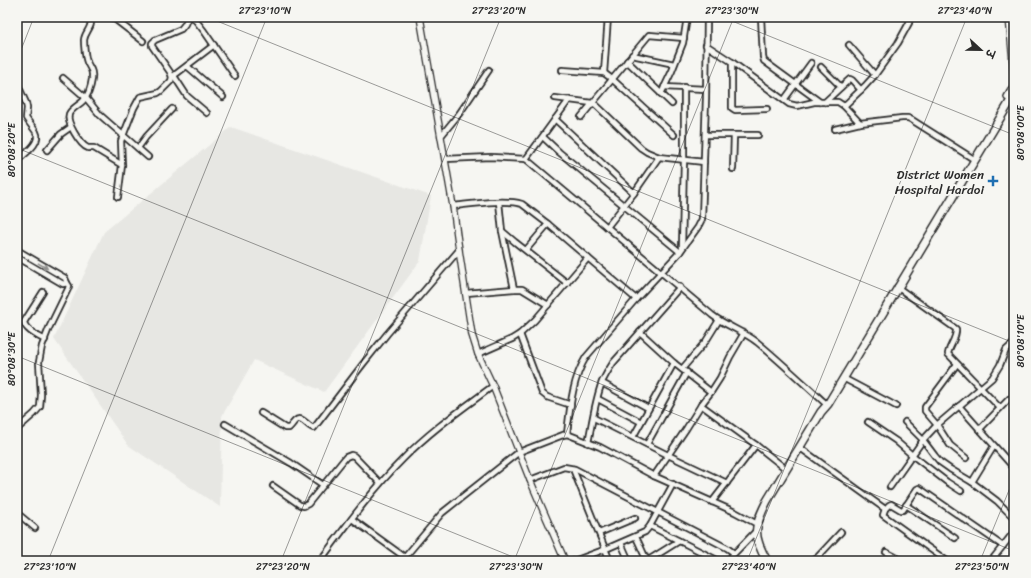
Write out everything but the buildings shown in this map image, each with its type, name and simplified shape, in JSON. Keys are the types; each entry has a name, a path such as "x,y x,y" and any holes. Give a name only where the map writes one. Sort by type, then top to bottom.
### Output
{"main road":[{"path":"767,561 762,551 756,528 761,513 902,271 972,158 1014,86"},
{"path":"826,403 843,378 1014,94"}],"street":[{"path":"91,17 91,25 84,41 87,60 92,72 92,80 86,98 69,114 69,118 76,138 87,147 94,148 122,165"},
{"path":"112,17 143,41"},
{"path":"188,17 181,29 155,40 152,43 152,46 187,96 207,113"},
{"path":"194,17 235,76"},
{"path":"420,17 453,206 472,335 478,354 493,386 530,480 565,561"},
{"path":"604,73 608,17"},
{"path":"661,94 683,43 687,17"},
{"path":"567,434 576,376 586,357 681,250 702,219 707,17"},
{"path":"761,17 764,61 820,102"},
{"path":"844,106 875,75 898,43 910,17"},
{"path":"1009,17 1014,74"},
{"path":"581,116 649,35 684,38"},
{"path":"118,197 122,165 121,148 123,135 138,99 161,91 173,77 214,45"},
{"path":"706,45 732,62 789,104 794,105 820,102 838,102 844,106 860,123"},
{"path":"849,45 875,75"},
{"path":"632,55 674,64"},
{"path":"627,61 672,104"},
{"path":"732,62 732,108 735,110 767,109"},
{"path":"784,100 811,63"},
{"path":"187,66 223,97"},
{"path":"821,67 840,87"},
{"path":"441,136 460,114 489,70"},
{"path":"562,70 604,73 674,135"},
{"path":"63,78 86,98 100,115 148,157"},
{"path":"825,102 850,79 861,90"},
{"path":"17,84 22,92 27,108 26,118 37,135 37,139 33,146 17,161"},
{"path":"664,87 706,89"},
{"path":"681,250 684,160 684,87"},
{"path":"555,98 592,103 596,105 641,148 659,158 704,162"},
{"path":"526,159 569,100"},
{"path":"138,148 172,109"},
{"path":"835,129 860,123 908,118 972,158"},
{"path":"555,119 634,193"},
{"path":"47,150 71,127"},
{"path":"705,135 758,135"},
{"path":"734,135 734,169"},
{"path":"543,137 624,206 681,250"},
{"path":"445,159 491,157 526,159 719,320 757,343 826,403"},
{"path":"607,227 659,158"},
{"path":"17,181 17,187"},
{"path":"453,206 499,202 517,202 522,204 548,224 636,299"},
{"path":"499,202 502,231 514,289"},
{"path":"526,250 548,224"},
{"path":"502,231 567,283"},
{"path":"17,250 65,278 66,283 69,286 49,328 39,362 42,395 40,407 17,429"},
{"path":"261,413 284,428 289,428 299,418 310,428 314,428 382,340 459,250"},
{"path":"17,257 63,284 66,283"},
{"path":"478,354 512,340 520,334 535,320 588,258"},
{"path":"588,443 602,384 613,363 680,287"},
{"path":"897,287 956,329 957,332 948,350 948,354 1000,408"},
{"path":"466,293 514,289 525,290 548,305"},
{"path":"44,292 24,322 24,325 45,340"},
{"path":"647,444 684,371 719,320"},
{"path":"640,332 674,363 711,392"},
{"path":"520,334 542,393 547,397 571,405"},
{"path":"654,476 720,378 744,334"},
{"path":"890,487 923,440 937,425 992,378 1000,365 1006,350 1014,343"},
{"path":"632,437 674,363"},
{"path":"957,364 925,407 925,411 937,425 950,445 966,458"},
{"path":"843,378 896,406"},
{"path":"602,384 648,408"},
{"path":"320,561 380,483 403,458 435,430 493,386"},
{"path":"598,399 641,422"},
{"path":"979,430 1009,399"},
{"path":"701,405 786,469"},
{"path":"958,406 1014,468"},
{"path":"594,418 727,483"},
{"path":"868,422 896,441 947,482 961,491"},
{"path":"905,422 923,440 940,462 972,482 1014,518"},
{"path":"225,424 291,463 323,485"},
{"path":"405,557 442,514 519,452 567,434 600,447 654,476 712,502 756,528 727,561"},
{"path":"712,502 756,445"},
{"path":"972,482 994,446"},
{"path":"799,447 885,509"},
{"path":"273,486 300,505 304,506 308,504 346,457 351,455 354,456 380,483"},
{"path":"530,480 564,467 573,469 734,553"},
{"path":"573,469 610,561"},
{"path":"574,561 636,537 645,532 650,526 673,484"},
{"path":"947,561 883,515 885,509 891,504 901,510 919,488 1002,546"},
{"path":"906,505 955,538"},
{"path":"17,513 35,528"},
{"path":"599,533 635,518"},
{"path":"352,519 410,561"},
{"path":"650,526 719,561"},
{"path":"814,561 841,532"},
{"path":"991,561 1014,532"},
{"path":"636,537 647,561 679,541"},
{"path":"621,543 629,561"},
{"path":"886,552 903,561"}],"shaded area":[{"path":"231,127 431,196 420,261 324,392 254,360 222,416 220,507 128,445 54,339 104,232"}],"place":[{"name":"District Women Hospital Hardoi","path":"993,181"}]}
